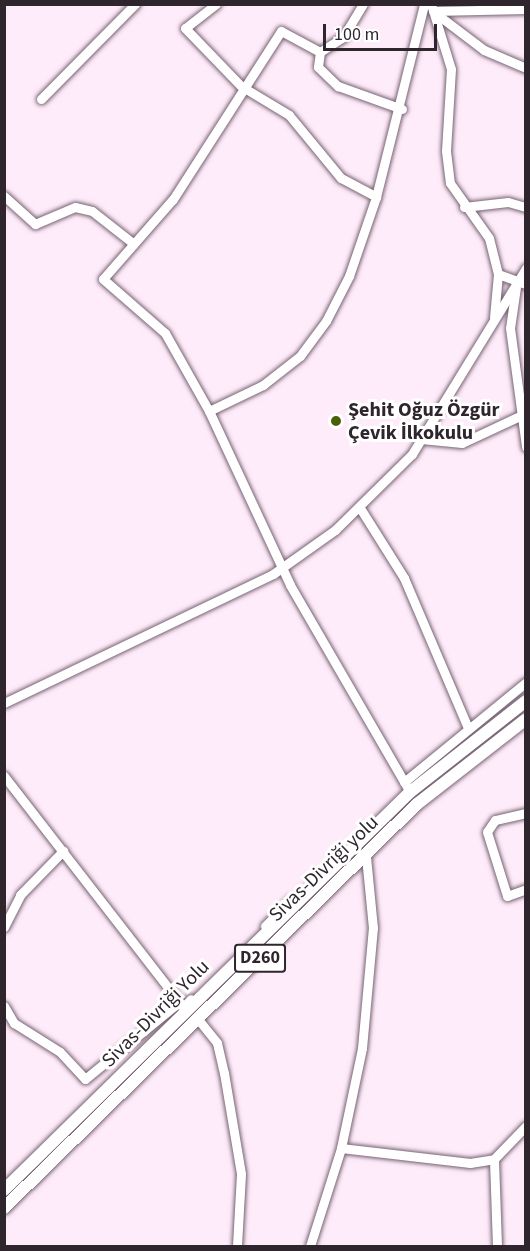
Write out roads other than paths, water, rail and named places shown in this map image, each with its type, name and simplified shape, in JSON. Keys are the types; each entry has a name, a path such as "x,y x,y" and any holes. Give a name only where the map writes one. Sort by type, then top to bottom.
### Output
{"main road":[{"name":"Sivas-Divriği Yolu","path":"4,1190 407,787 525,701"},
{"name":"Sivas-Divriği yolu","path":"4,1209 197,1018 366,857 417,804 525,719"}],"street":[{"path":"41,99 135,4"},
{"path":"363,4 343,37 320,52 318,68 338,86 402,109"},
{"path":"209,411 263,385 300,356 326,321 349,276 376,197 402,109 424,4"},
{"path":"219,5 185,28 241,86 289,115 341,178 376,197"},
{"path":"432,8 525,9"},
{"path":"432,8 484,50 525,68"},
{"path":"432,8 450,69 446,151 450,183 464,207 489,238 498,274 494,320"},
{"path":"320,52 281,31 241,86 173,199 103,279 159,324 209,411 283,567 348,693 407,787"},
{"path":"4,196 35,224 75,207 92,211 134,244"},
{"path":"464,207 508,202 525,207"},
{"path":"525,268 510,328 521,396 520,416 525,447"},
{"path":"498,274 521,283"},
{"path":"4,703 283,567 360,508 388,483 421,439 494,320 521,283"},
{"path":"421,439 462,443 520,416"},
{"path":"360,508 404,578 467,726"},
{"path":"4,776 183,1007 467,726 525,682"},
{"path":"525,813 495,820 487,831 507,896 525,889"},
{"path":"4,927 20,895 63,851"},
{"path":"310,1246 341,1148 372,965 374,894 366,857"},
{"path":"4,1006 14,1023 60,1052 85,1079 179,1002"},
{"path":"197,1018 217,1043 224,1073 241,1174 237,1246"},
{"path":"341,1148 470,1163 494,1159 525,1126"},
{"path":"494,1159 497,1246"}],"place":[{"name":"Şehit Oğuz Özgür Çevik İlkokulu","path":"336,421"}]}
